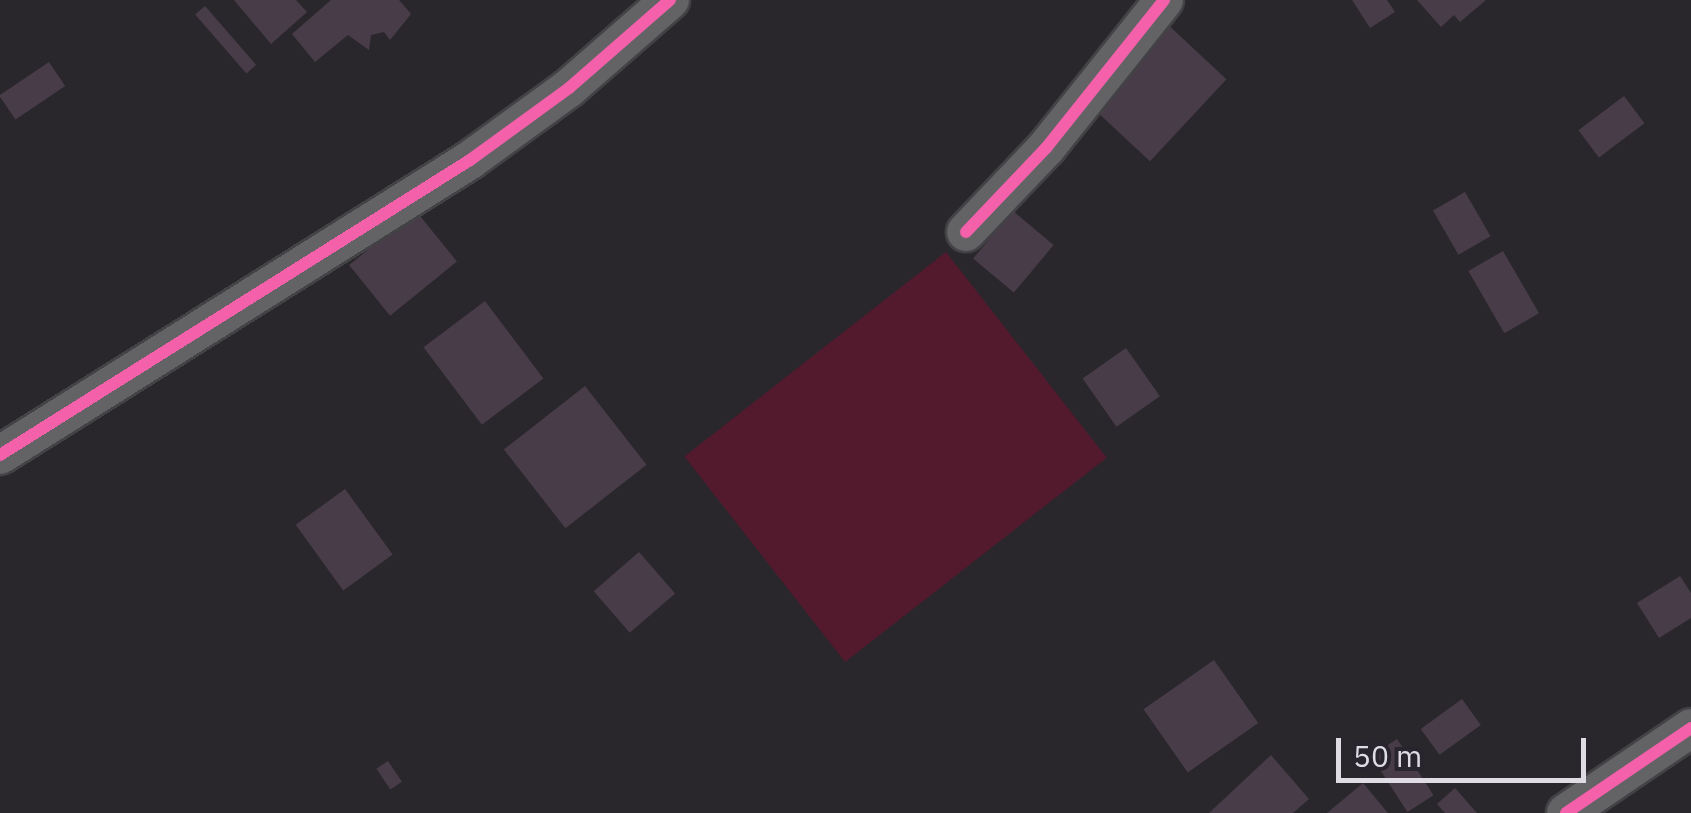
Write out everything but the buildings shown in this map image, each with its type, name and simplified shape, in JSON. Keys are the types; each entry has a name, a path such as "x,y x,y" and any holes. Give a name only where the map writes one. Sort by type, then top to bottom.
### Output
{"street":[{"path":"0,455 470,160 569,88 670,0"},
{"path":"966,232 1057,136 1164,0"},
{"path":"1566,813 1691,728"}],"shaded area":[{"path":"946,252 1107,458 845,662 684,456"}],"cycle path":[{"path":"0,455 470,160 569,88 670,0"},
{"path":"966,232 1046,148 1164,0"},
{"path":"1566,813 1691,728"}]}
